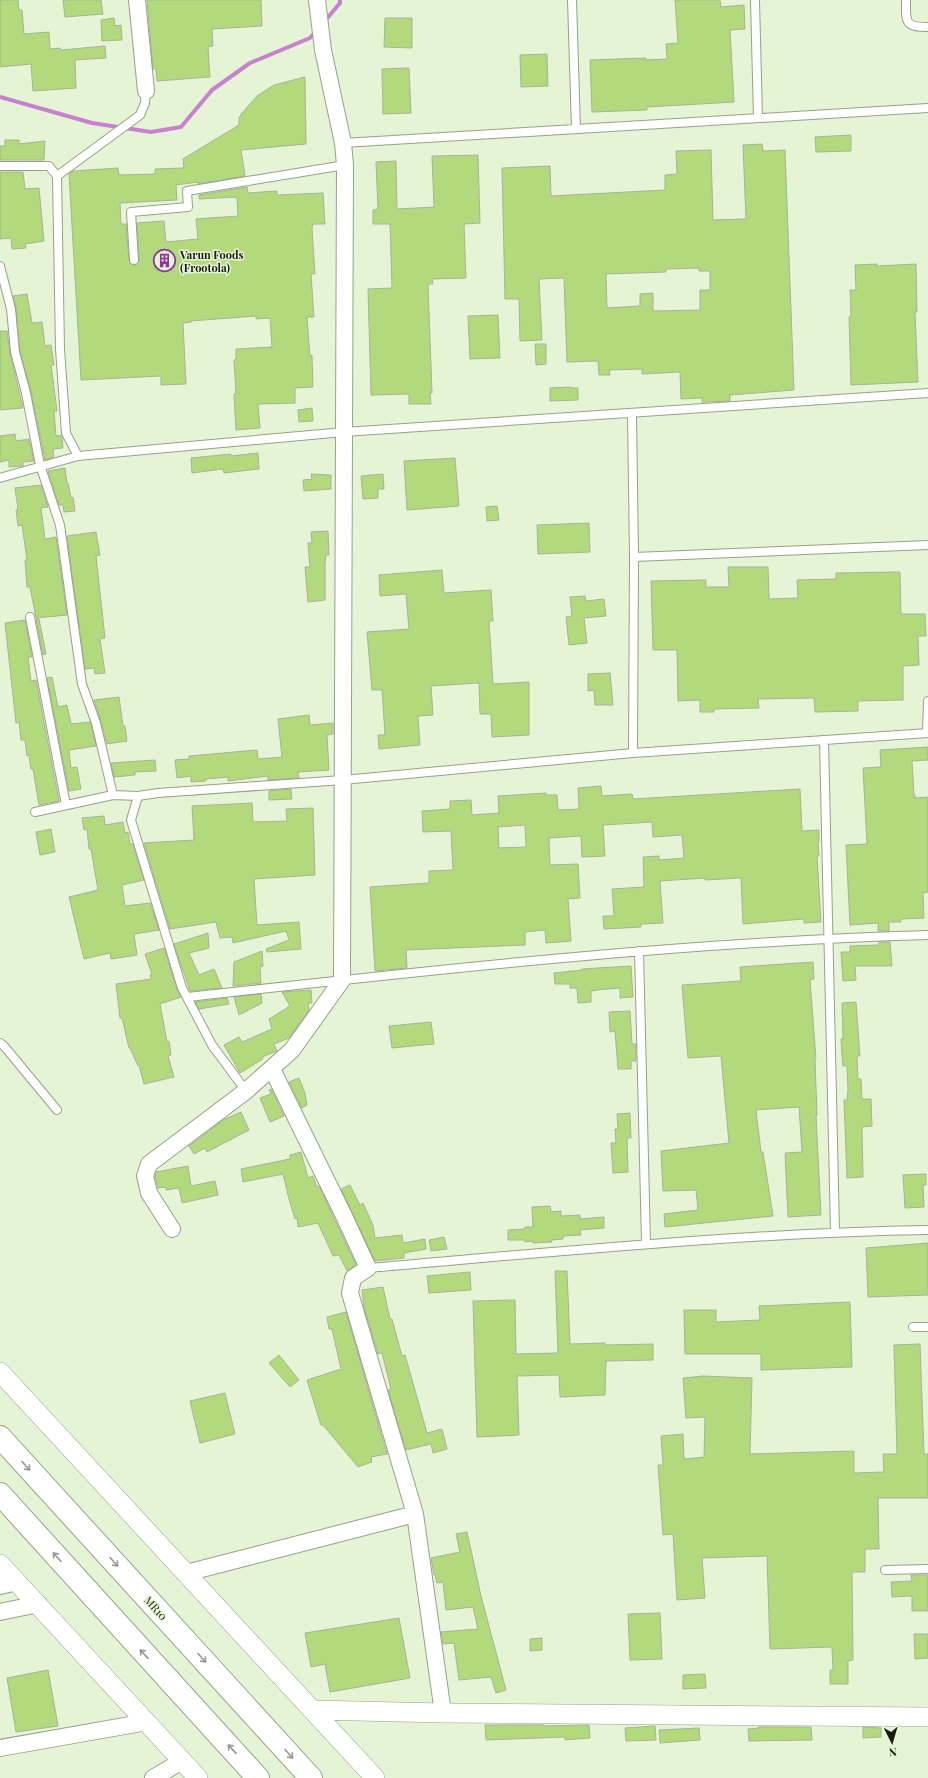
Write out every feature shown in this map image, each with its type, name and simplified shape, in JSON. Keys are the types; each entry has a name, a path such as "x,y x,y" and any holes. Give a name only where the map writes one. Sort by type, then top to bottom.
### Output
{"main road":[{"name":"MR10","path":"0,1437 311,1778"},
{"path":"0,1494 258,1778"}],"street":[{"path":"137,0 146,91"},
{"path":"172,1229 149,1194 145,1176 149,1164 246,1091 292,1050 342,980 345,166 343,143 323,50 317,0"},
{"path":"272,1069 368,1268 353,1278 350,1293 415,1514 443,1713"},
{"path":"0,1372 375,1778"},
{"path":"186,1573 415,1514"},
{"path":"0,1564 8,1584 39,1604 198,1778"},
{"path":"0,1612 39,1604"},
{"path":"313,1710 443,1713 928,1717"},
{"path":"0,1748 147,1722"},
{"path":"153,1778 182,1761"}],"lane":[{"path":"572,0 576,129"},
{"path":"755,0 758,118"},
{"path":"906,0 906,16 908,23 913,27 928,27"},
{"path":"57,176 140,115 145,103 146,91"},
{"path":"343,143 928,108"},
{"path":"0,166 49,166 57,176 60,349 66,433 78,456"},
{"path":"134,260 131,212 188,207 187,191 345,166"},
{"path":"0,266 11,309 15,352 26,393 40,466 60,525 82,684 96,723 113,795"},
{"path":"0,478 78,456 344,432 928,393"},
{"path":"632,413 634,557 633,753"},
{"path":"634,557 928,545"},
{"path":"30,617 66,805"},
{"path":"35,812 113,795 138,796 158,792 343,780 633,753 928,733 928,701"},
{"path":"824,740 835,1231"},
{"path":"138,796 131,820 182,988 212,1045 246,1091"},
{"path":"186,997 639,951 828,938 928,934"},
{"path":"639,951 646,1243"},
{"path":"0,1043 57,1110"},
{"path":"368,1268 646,1243 835,1231 928,1230"},
{"path":"913,1327 928,1327"},
{"path":"885,1570 928,1569"}],"building":[{"path":"0,0 18,0 19,10 22,10 24,34 49,32 50,49 60,48 61,50 105,46 106,58 75,60 76,88 33,91 31,64 0,67"},
{"path":"63,0 101,0 103,14 65,17"},
{"path":"147,0 261,0 262,26 212,29 213,46 208,47 210,77 157,81 156,69 153,69"},
{"path":"675,0 720,0 721,7 744,5 745,29 730,30 734,102 647,107 647,110 592,112 590,60 646,58 646,60 667,59 666,44 678,43"},
{"path":"114,18 115,26 121,25 122,40 102,41 101,20"},
{"path":"385,18 412,18 412,48 384,47"},
{"path":"547,54 548,86 521,87 520,55"},
{"path":"409,68 411,113 383,114 382,69"},
{"path":"305,77 306,144 241,150 245,176 198,184 198,182 176,185 177,200 120,203 121,224 126,224 129,261 134,265 137,264 139,260 137,223 164,221 166,242 198,239 196,219 238,216 237,197 199,199 199,195 247,187 248,193 277,191 277,195 323,193 325,224 313,224 312,229 315,274 311,274 314,317 307,317 310,356 312,355 313,387 295,388 295,403 258,404 260,428 236,430 234,360 236,359 236,349 272,347 270,318 256,319 256,316 191,321 183,323 186,384 161,385 161,376 81,380 69,174 73,171 118,168 119,175 155,174 155,169 184,168 183,159 239,125 239,118 242,113 257,96 274,85"},
{"path":"851,135 851,151 816,152 815,137"},
{"path":"5,140 19,140 19,144 45,141 44,160 0,160 0,146 5,146"},
{"path":"762,144 763,151 785,150 794,390 730,395 730,401 702,402 702,398 681,399 680,372 642,374 642,369 609,370 610,375 599,375 598,361 567,362 564,278 539,279 542,340 520,341 519,299 505,299 502,168 550,166 551,196 665,190 665,175 677,174 676,151 711,150 713,220 746,219 743,145","holes":["699,268 699,271 710,271 710,290 700,290 700,310 653,311 653,293 640,294 640,306 607,308 606,274 666,272 666,269"]},
{"path":"478,155 480,223 464,224 466,278 432,279 433,284 428,284 432,393 430,393 431,404 409,404 409,394 371,395 368,289 392,288 390,224 373,224 373,210 378,209 376,162 396,161 397,209 434,207 432,156"},
{"path":"0,172 23,172 25,189 39,188 44,241 25,244 26,248 12,249 11,238 0,239"},
{"path":"877,264 877,266 916,264 917,312 915,312 918,382 851,385 849,317 851,316 850,290 856,290 855,265"},
{"path":"27,294 32,323 42,322 45,346 51,345 54,365 51,365 57,411 54,411 56,436 61,435 62,437 63,448 53,449 54,457 45,460 31,392 20,351 16,308 13,296"},
{"path":"498,315 500,358 470,359 468,316"},
{"path":"0,331 7,331 10,353 23,408 0,410"},
{"path":"535,344 546,344 546,364 536,365"},
{"path":"550,388 578,388 578,400 550,401"},
{"path":"312,408 313,421 299,422 298,410"},
{"path":"15,434 16,441 29,439 34,461 23,462 23,466 9,467 9,460 0,462 0,436"},
{"path":"258,453 259,469 224,473 223,469 192,473 191,458"},
{"path":"455,458 459,506 407,510 404,461"},
{"path":"65,468 67,483 71,498 73,497 75,511 64,512 63,505 59,505 48,471"},
{"path":"311,474 331,475 331,489 304,491 303,480 312,479"},
{"path":"383,474 384,489 378,489 378,498 363,499 361,476"},
{"path":"41,485 48,507 41,508 45,539 56,537 67,615 36,618 30,587 27,587 25,560 27,560 22,525 18,526 16,510 18,509 15,488"},
{"path":"497,506 499,520 487,521 486,507"},
{"path":"589,523 590,552 538,554 537,525"},
{"path":"328,531 329,555 326,555 325,563 325,600 308,602 305,567 310,567 308,543 312,543 311,532"},
{"path":"96,532 100,555 96,556 105,638 100,639 105,673 95,674 94,668 85,669 67,536"},
{"path":"728,567 768,567 769,599 798,598 797,580 836,579 836,573 900,572 901,614 925,614 926,636 918,636 919,665 903,666 903,700 858,701 858,711 815,712 814,698 758,699 759,708 714,709 714,712 700,712 700,700 678,701 677,650 653,650 651,581 706,580 706,587 729,587"},
{"path":"442,570 444,593 491,590 493,621 489,621 493,684 529,682 529,735 492,737 491,714 480,714 479,683 431,686 433,715 418,716 420,745 379,749 378,735 385,735 382,690 372,690 367,632 409,629 406,594 380,596 379,575"},
{"path":"585,596 586,601 604,599 606,616 584,618 587,643 569,645 566,617 572,616 570,597"},
{"path":"36,619 39,619 46,654 43,655"},
{"path":"25,620 32,657 28,657 31,681 36,680 59,801 39,805 33,769 31,769 29,755 27,756 25,740 21,740 19,722 16,723 5,623"},
{"path":"610,673 613,705 595,705 594,690 588,691 588,674"},
{"path":"52,677 58,707 67,705 71,724 90,722 91,725 96,746 69,750 71,768 77,767 81,789 69,791 47,678"},
{"path":"119,697 123,726 125,726 127,741 107,744 94,700"},
{"path":"309,715 310,725 333,723 333,734 327,735 329,770 298,772 299,778 268,780 268,776 228,781 228,777 191,782 191,776 177,778 175,760 189,759 189,756 257,750 258,759 282,757 278,719"},
{"path":"928,747 928,760 912,761 915,798 928,797 928,892 923,893 924,918 901,919 901,922 889,922 889,931 878,931 878,923 850,925 846,845 867,844 863,768 881,767 880,750"},
{"path":"155,760 156,771 135,772 135,775 114,777 111,763"},
{"path":"601,786 602,796 632,794 633,799 800,789 802,831 819,830 819,856 817,856 821,922 804,923 804,919 743,924 741,878 705,880 705,878 660,881 663,923 641,924 641,927 604,929 603,916 614,916 612,889 644,887 643,857 659,856 659,860 684,858 682,835 653,837 652,822 603,825 605,856 582,857 581,836 549,838 550,865 578,864 580,898 568,899 571,941 546,943 545,930 525,932 525,945 406,950 407,968 375,971 370,887 429,883 429,871 453,870 451,831 423,832 422,811 450,809 450,801 471,800 472,815 499,813 498,796 546,793 546,795 557,795 558,810 579,809 578,788","holes":["525,825 526,847 499,848 498,827"]},
{"path":"291,789 292,799 269,800 269,791"},
{"path":"252,803 253,822 287,821 286,809 313,808 315,875 254,879 257,925 299,922 301,949 267,952 266,949 289,940 286,931 233,943 232,937 220,938 216,922 170,929 144,843 194,840 192,806"},
{"path":"104,816 105,825 123,822 125,833 128,832 130,844 133,844 144,880 122,885 125,906 150,903 159,930 134,934 137,955 111,959 110,953 84,959 69,897 98,890 91,849 89,849 87,829 84,830 82,818"},
{"path":"51,829 55,852 40,855 36,832"},
{"path":"208,933 209,948 189,953 199,975 214,969 222,988 190,991 174,944"},
{"path":"879,942 890,942 892,966 855,966 856,980 843,981 841,952 850,952 850,946 879,945"},
{"path":"164,948 177,990 181,997 160,1004 167,1042 169,1041 171,1055 168,1056 174,1077 144,1084 139,1065 138,1066 129,1048 122,1018 120,1018 116,984 151,979 150,975 152,975 145,954"},
{"path":"262,951 263,966 260,967 261,983 233,986 234,962"},
{"path":"813,962 814,979 810,980 816,1059 816,1115 821,1215 788,1217 785,1153 802,1152 799,1107 756,1110 761,1152 763,1152 773,1216 665,1227 664,1214 698,1210 696,1190 663,1191 661,1151 729,1143 721,1056 688,1058 682,985 741,981 740,967"},
{"path":"631,966 633,997 620,998 620,988 597,990 591,991 591,1002 578,1003 577,988 570,988 570,984 555,984 554,973 582,969"},
{"path":"311,990 312,1003 308,1003 309,1010 289,1038 274,1044 277,1051 262,1057 263,1059 240,1073 224,1045 239,1037 242,1042 272,1029 269,1019 290,1006 282,992"},
{"path":"261,994 262,1003 239,1015 234,997"},
{"path":"227,998 229,1004 199,1009 195,1002"},
{"path":"856,1002 860,1056 857,1056 858,1079 861,1079 862,1099 871,1099 872,1126 862,1127 863,1177 847,1178 844,1100 847,1100 848,1090 847,1066 843,1066 842,1056 842,1003"},
{"path":"630,1011 632,1044 636,1044 636,1061 631,1061 631,1069 618,1069 615,1031 610,1032 609,1012"},
{"path":"431,1022 434,1044 392,1048 389,1026"},
{"path":"299,1078 305,1093 307,1105 302,1108 289,1082"},
{"path":"271,1089 284,1116 270,1122 260,1098 271,1094 269,1090"},
{"path":"241,1112 249,1130 207,1152 205,1148 194,1154 189,1146 223,1120"},
{"path":"630,1113 631,1138 627,1138 628,1172 613,1173 611,1143 616,1143 615,1129 618,1129 617,1114"},
{"path":"301,1152 308,1178 313,1176 317,1187 319,1186 356,1265 347,1271 339,1255 333,1256 318,1223 298,1227 297,1218 295,1219 283,1174 243,1182 241,1169 290,1159 290,1155"},
{"path":"188,1166 191,1186 215,1181 218,1195 182,1203 179,1188 166,1190 166,1187 158,1188 155,1176 156,1172"},
{"path":"926,1174 926,1185 923,1185 924,1207 905,1208 903,1175"},
{"path":"350,1185 360,1205 363,1203 373,1225 375,1238 402,1235 403,1243 425,1239 426,1249 404,1253 404,1258 375,1261 341,1189"},
{"path":"550,1206 551,1212 561,1211 561,1216 580,1215 580,1219 604,1217 604,1228 580,1230 581,1235 563,1236 563,1239 551,1240 552,1242 533,1243 533,1241 525,1242 525,1240 508,1240 508,1230 533,1227 532,1207"},
{"path":"444,1237 447,1249 431,1251 429,1240"},
{"path":"928,1243 928,1295 868,1297 866,1248"},
{"path":"555,1271 567,1271 570,1344 653,1344 653,1360 606,1361 605,1395 560,1397 559,1375 517,1376 519,1435 477,1437 473,1301 515,1300 516,1354 558,1353"},
{"path":"470,1272 471,1290 429,1293 427,1276"},
{"path":"383,1287 390,1319 392,1319 402,1356 405,1355 427,1433 442,1429 447,1449 433,1453 431,1444 406,1450 388,1390 391,1389 382,1353 378,1354 364,1308 362,1290"},
{"path":"850,1302 852,1367 761,1370 761,1354 685,1354 684,1310 716,1310 716,1322 760,1320 759,1306"},
{"path":"346,1312 387,1454 371,1457 372,1462 358,1467 323,1425 321,1425 307,1380 341,1369 332,1329 329,1329 327,1317"},
{"path":"920,1344 924,1454 928,1454 928,1498 878,1498 879,1549 865,1549 865,1572 852,1572 853,1660 848,1661 848,1684 830,1684 830,1670 833,1670 832,1647 770,1649 767,1556 702,1558 705,1598 677,1600 673,1534 663,1535 658,1465 663,1465 661,1436 683,1434 684,1459 704,1457 705,1417 686,1418 683,1378 703,1376 752,1378 750,1454 854,1451 854,1473 884,1472 883,1454 897,1454 894,1345"},
{"path":"279,1355 299,1380 290,1387 269,1363"},
{"path":"225,1393 235,1434 200,1443 190,1401"},
{"path":"467,1532 481,1596 506,1690 496,1693 491,1677 459,1680 454,1643 443,1644 441,1632 478,1629 473,1607 446,1610 443,1582 437,1583 431,1558 460,1552 456,1534"},
{"path":"911,1575 928,1575 928,1611 912,1611 912,1596 892,1597 891,1582 912,1581"},
{"path":"660,1613 662,1659 630,1660 628,1614"},
{"path":"399,1618 410,1678 330,1692 325,1664 311,1667 305,1633"},
{"path":"914,1634 928,1634 928,1658 915,1659"},
{"path":"542,1638 542,1650 530,1651 530,1639"},
{"path":"48,1670 58,1726 16,1732 7,1678"},
{"path":"705,1674 706,1688 683,1689 683,1675"},
{"path":"485,1725 589,1725 590,1738 565,1740 565,1737 486,1740"},
{"path":"655,1726 656,1740 626,1741 625,1728"},
{"path":"758,1727 811,1727 812,1740 749,1741 748,1729 759,1728"},
{"path":"863,1727 881,1728 881,1737 863,1738"},
{"path":"699,1728 700,1740 660,1743 659,1730"}],"waterway":[{"path":"324,22 340,3 340,0"},
{"path":"0,97 92,123 151,132 181,127 212,90 250,63 310,38 317,30"}],"place":[{"name":"Varun Foods (Frootola)","path":"165,260"}]}
